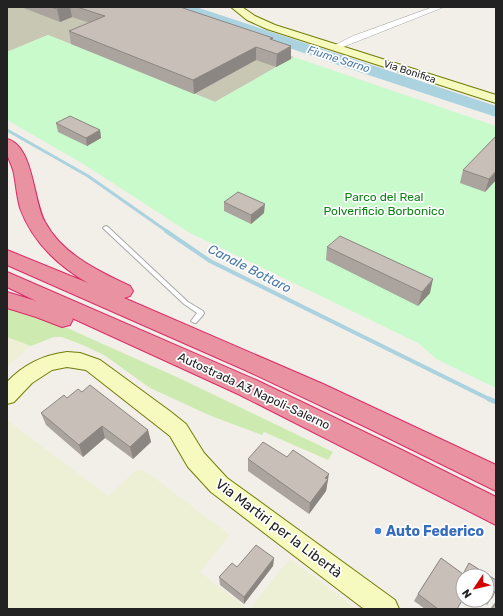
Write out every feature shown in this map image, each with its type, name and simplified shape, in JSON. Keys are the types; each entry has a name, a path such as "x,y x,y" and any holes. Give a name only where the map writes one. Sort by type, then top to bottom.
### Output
{"highway":[{"path":"7,144 20,162 26,196 33,218 54,248 69,260 108,284 225,336 300,383"},
{"name":"Autostrada A3 Napoli-Salerno","path":"7,257 191,334 300,383 426,443 496,479"},
{"name":"Autostrada A3 Napoli-Salerno","path":"7,279 247,387 394,459 496,512"},
{"path":"7,300 44,311 153,356 247,387"}],"main road":[{"name":"Via Bonifica","path":"236,7 244,14 260,22 496,99"},
{"name":"Via Martiri per la Libertà","path":"7,396 21,380 35,368 53,361 74,359 93,365 178,430 196,460 219,485 386,609"}],"street":[{"path":"335,47 440,7"}],"lane":[{"path":"106,228 186,303 200,314 194,321"}],"shaded area":[{"path":"7,7 145,7 294,57 215,102 48,35 7,52"},
{"path":"7,337 31,346 7,367"},
{"path":"7,420 108,496 135,471 144,470 230,535 200,572 248,609 7,609"},
{"path":"290,559 356,609 250,609"}],"green space":[{"name":"Parco del Real Polverificio Borbonico","path":"48,35 215,102 294,57 496,126 496,388 438,360 418,343 188,232 85,165 7,120 7,52"},
{"path":"7,307 56,323 179,378 333,452 328,460 264,432 262,435 211,416 150,388 104,355 62,337 54,337 31,346 7,337"}],"water":[{"name":"Fiume Sarno","path":"171,7 196,7 496,106 496,117 338,65"}],"building":[{"path":"51,7 63,7 57,9"},
{"path":"77,7 180,7 273,38 270,39 291,46 277,54 256,47 193,80 69,31 105,16"},
{"path":"70,116 100,130 86,138 56,123"},
{"path":"496,136 496,171 489,179 463,170"},
{"path":"238,192 265,204 251,215 224,202"},
{"path":"340,236 433,279 422,292 327,247"},
{"path":"90,385 148,430 130,447 102,426 79,445 41,413 64,395 67,398 78,389 82,392"},
{"path":"263,442 287,457 293,450 329,474 325,478 328,479 310,503 248,459"},
{"path":"256,545 274,558 244,597 219,577 232,563 237,567"},
{"path":"441,558 455,568 455,608 457,609 438,609 418,594"},
{"path":"469,563 477,568 466,568"},
{"path":"495,579 496,580 495,591"}],"waterway":[{"name":"Canale Bottaro","path":"7,130 88,176 168,232"},
{"name":"Canale Bottaro","path":"166,231 210,261 491,400"},
{"name":"Canale Bottaro","path":"489,399 496,402"}],"place":[{"name":"Auto Federico","path":"378,531"}]}
